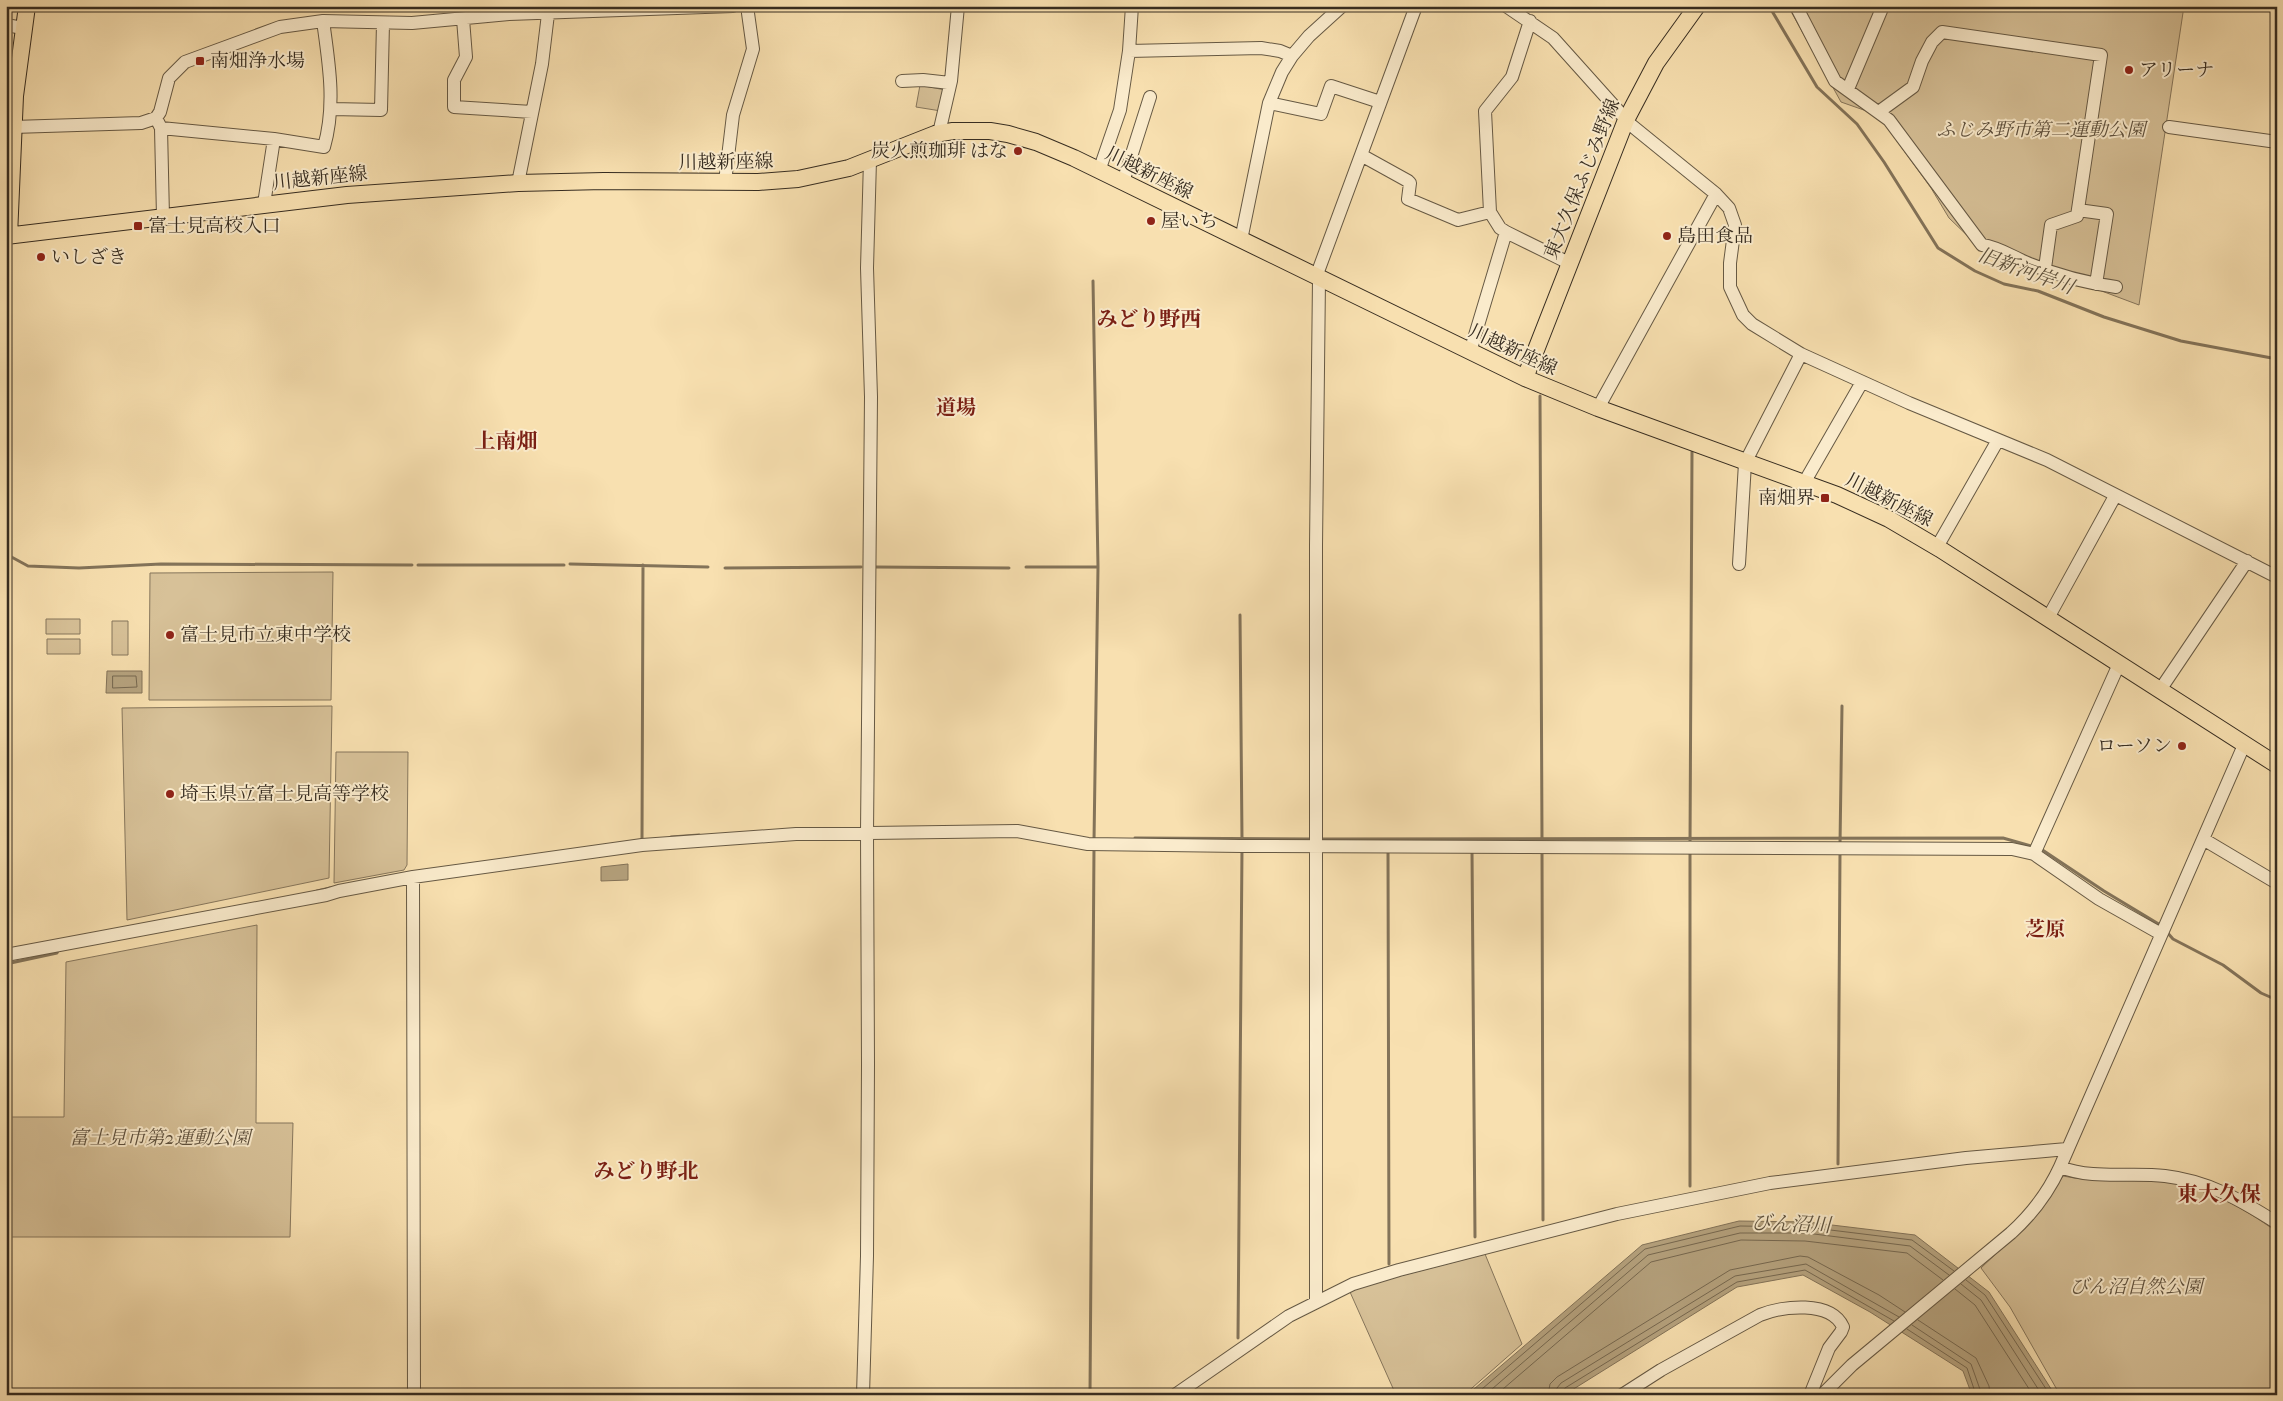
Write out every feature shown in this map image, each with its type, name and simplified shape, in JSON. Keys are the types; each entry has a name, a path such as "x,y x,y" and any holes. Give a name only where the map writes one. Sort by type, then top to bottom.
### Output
{"main road":[{"path":"8,236 11,122 27,6"},
{"name":"東大久保ふじみ野線","path":"1524,378 1626,120 1656,64 1696,6"},
{"name":"川越新座線","path":"8,236 347,195 518,183 779,181 816,177 870,160 940,133 967,131 1008,134 1051,148 1098,170 1524,378 1598,408 1804,483 1889,519 1937,547 2277,766"}],"street":[{"path":"163,217 158,123 169,78 185,62 280,27 324,21 412,23 463,19 510,10 548,14 733,6"},
{"path":"725,182 733,115 753,48 747,6"},
{"path":"940,133 950,83 958,6"},
{"path":"1098,170 1120,110 1129,51 1132,6"},
{"path":"1241,240 1269,103 1282,72 1292,56 1309,36 1342,6"},
{"path":"1316,1302 1318,278 1416,6"},
{"path":"1506,6 1553,38 1626,120 1716,194 1728,208 1735,225 1730,263 1730,287 1743,315 1752,324 1801,354 1862,382 2047,460 2277,577"},
{"path":"1796,6 1835,81 1880,111 1889,120 1982,245 1991,246 2027,263 2096,284 2116,287"},
{"path":"1848,89 1883,6"},
{"path":"518,183 542,64 548,14"},
{"path":"463,19 466,57 454,80 454,107 532,112"},
{"path":"11,122 158,123 324,147 331,109 331,75 324,21"},
{"path":"1530,21 1512,77 1484,111 1490,212 1500,228 1506,232 1569,263"},
{"path":"331,109 381,110 383,23"},
{"path":"6,25 23,28"},
{"path":"1880,111 1912,87 1922,60 1932,42 1942,32 2101,55 2077,216 2051,225 2045,268"},
{"path":"1129,51 1261,48 1280,51 1292,56"},
{"path":"902,81 923,80 950,83"},
{"path":"1269,103 1321,114 1331,86 1380,102"},
{"path":"1122,182 1150,97"},
{"path":"2169,127 2277,142"},
{"path":"264,204 274,139"},
{"path":"1361,155 1408,181 1410,183 1408,199 1458,220 1490,212"},
{"path":"863,1395 867,1256 870,407 867,268 870,160"},
{"path":"1598,408 1716,194"},
{"path":"2078,210 2107,214 2096,284"},
{"path":"1470,352 1506,232"},
{"path":"1739,564 1745,463 1801,354"},
{"path":"1804,483 1862,382"},
{"path":"1937,547 1998,440"},
{"path":"2048,618 2115,496"},
{"path":"2160,690 2247,561"},
{"path":"2034,854 2119,664"},
{"path":"1822,1395 1841,1374 1976,1262 2029,1214 2044,1195 2060,1167 2244,744"},
{"path":"6,955 413,877 642,845 753,836 1017,831 1088,844 1317,847 2003,848 2034,854 2099,898 2161,934"},
{"path":"2203,839 2277,883"},
{"path":"413,877 414,1395"},
{"path":"1175,1395 1261,1334 1316,1302 1353,1284 1381,1275 1627,1212 1770,1183 1966,1158 2067,1149"},
{"path":"2060,1167 2080,1174 2164,1176 2193,1181 2232,1196 2277,1223"},
{"path":"1622,1395 1661,1370 1760,1315 1773,1310 1795,1307 1820,1311 1832,1316 1843,1327 1825,1355 1810,1395"}],"green space":[{"name":"ふじみ野市第二運動公園","path":"1788,6 2184,6 2139,305 2091,287 2004,262 1975,243 1949,218 1931,188 1878,115 1841,102"},
{"path":"920,85 945,90 941,111 916,107"},
{"path":"333,572 331,700 149,700 150,573"},
{"path":"46,619 80,619 80,634 46,634"},
{"path":"112,621 128,621 128,655 112,655"},
{"path":"47,639 80,639 80,654 47,654"},
{"path":"332,706 329,878 127,920 122,708"},
{"path":"336,752 408,752 407,865 404,870 334,883"},
{"name":"富士見市第2運動公園","path":"257,925 256,1123 293,1123 290,1237 6,1237 6,1117 64,1117 66,962"},
{"name":"びん沼自然公園","path":"2063,1176 2087,1179 2159,1181 2191,1187 2235,1205 2277,1232 2277,1395 2060,1395 2010,1307 1981,1268 2038,1214"},
{"path":"1485,1254 1522,1344 1464,1395 1396,1395 1350,1292 1361,1286"}],"water":[{"path":"107,671 142,671 142,693 106,693"},
{"path":"628,864 628,880 601,881 601,867"},
{"name":"びん沼川","path":"1739,1221 1807,1222 1915,1235 1989,1292 2055,1395 1972,1395 1963,1371 1870,1312 1803,1275 1737,1287 1564,1395 1467,1395 1642,1245"}],"waterway":[{"name":"旧新河岸川","path":"1769,6 1817,87 1857,124 1884,162 1938,248 1975,271 2004,284 2038,291 2104,317 2181,341 2277,359"},
{"path":"1093,281 1098,567 1094,841"},
{"path":"1540,396 1542,839"},
{"path":"1690,845 1692,452"},
{"path":"6,554 28,566 79,568 161,564 412,565"},
{"path":"570,564 708,567"},
{"path":"418,565 564,565"},
{"path":"642,842 643,565"},
{"path":"725,568 861,567"},
{"path":"875,567 1009,568"},
{"path":"1026,567 1098,567"},
{"path":"1240,615 1242,839"},
{"path":"1840,845 1842,706"},
{"path":"671,837 699,835"},
{"path":"1135,838 1314,839"},
{"path":"1320,839 2003,838 2035,847"},
{"path":"1090,1395 1094,847"},
{"path":"1238,1338 1242,848"},
{"path":"2041,849 2104,891 2162,926"},
{"path":"1388,850 1389,1264"},
{"path":"1542,850 1543,1220"},
{"path":"1472,851 1475,1237"},
{"path":"1690,851 1690,1186"},
{"path":"1838,1164 1840,852"},
{"path":"317,891 330,888"},
{"path":"2166,931 2173,939 2223,965 2261,993 2277,1000"},
{"path":"6,964 57,953 59,948"}],"place":[{"name":"南畑浄水場","path":"200,61"},
{"name":"アリーナ","path":"2129,70"},
{"name":"炭火煎珈琲 はな","path":"1018,151"},
{"name":"屋いち","path":"1151,221"},
{"name":"富士見高校入口","path":"138,226"},
{"name":"島田食品","path":"1667,236"},
{"name":"いしざき","path":"41,257"},
{"name":"南畑界","path":"1825,498"},
{"name":"富士見市立東中学校","path":"170,635"},
{"name":"ローソン","path":"2182,746"},
{"name":"埼玉県立富士見高等学校","path":"170,794"}],"district":[{"name":"みどり野西","path":"1149,319"},
{"name":"道場","path":"956,407"},
{"name":"上南畑","path":"506,441"},
{"name":"芝原","path":"2045,929"},
{"name":"みどり野北","path":"646,1171"},
{"name":"東大久保","path":"2219,1194"}]}
